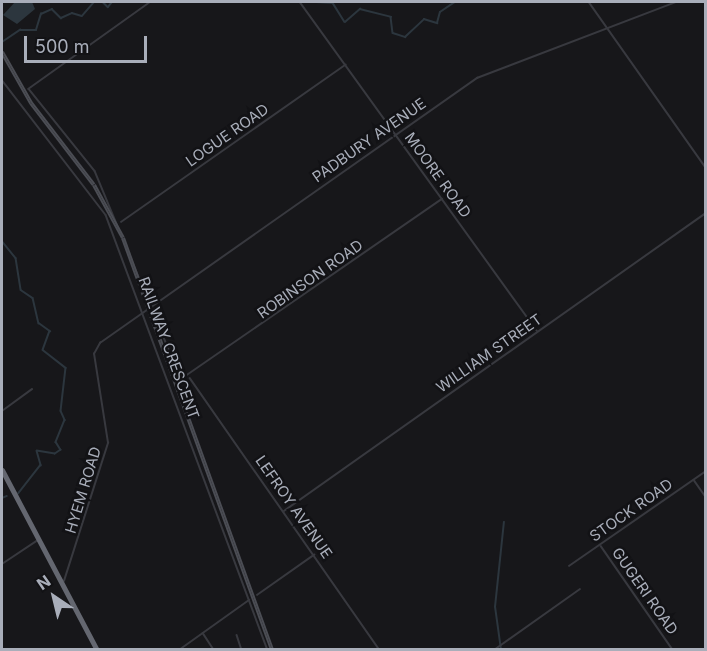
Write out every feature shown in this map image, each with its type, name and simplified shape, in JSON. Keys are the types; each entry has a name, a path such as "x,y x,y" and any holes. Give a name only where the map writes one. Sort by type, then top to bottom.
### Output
{"highway":[{"path":"2,472 96,650"}],"street":[{"path":"151,2 31,86 30,93 95,171 121,222 152,304"},
{"name":"MOORE ROAD","path":"300,2 538,332"},
{"path":"589,2 705,168"},
{"name":"PADBURY AVENUE","path":"100,343 143,310 477,78 676,2"},
{"name":"LOGUE ROAD","path":"121,222 346,64"},
{"name":"RAILWAY CRESCENT","path":"2,81 98,201 143,310 268,650"},
{"name":"ROBINSON ROAD","path":"190,377 442,198"},
{"name":"WILLIAM STREET","path":"284,511 705,213"},
{"name":"LEFROY AVENUE","path":"152,304 179,376 190,377 380,650"},
{"name":"HYEM ROAD","path":"60,582 68,572 108,443 94,354 100,343"},
{"path":"2,411 32,389"},
{"name":"STOCK ROAD","path":"569,566 705,471"},
{"path":"693,480 705,497"},
{"path":"2,564 38,540"},
{"name":"GUGERI ROAD","path":"600,545 673,650"},
{"path":"257,595 314,554"},
{"path":"494,650 580,589"},
{"path":"179,650 249,600"},
{"path":"203,633 214,650"},
{"path":"237,635 242,650"}],"shaded area":[{"path":"15,2 32,2 35,9 17,24 3,15"}],"waterway":[{"path":"2,42 20,30 36,30 41,14 52,9 61,18 72,13 82,16 94,2"},
{"path":"103,2 108,7 112,2"},
{"path":"316,2 333,3 345,22 360,9 391,17 393,33 405,37 424,19 437,23 440,12 455,2"},
{"path":"2,241 16,258 21,290 33,298 39,323 50,331 43,350 66,368 61,411 65,420 56,442 61,450 55,454 37,451 41,465 19,493"},
{"path":"2,498 7,496"},
{"path":"501,650 495,607 504,522"}],"railway":[{"path":"2,52 31,103 94,185 123,238 272,650"}]}
